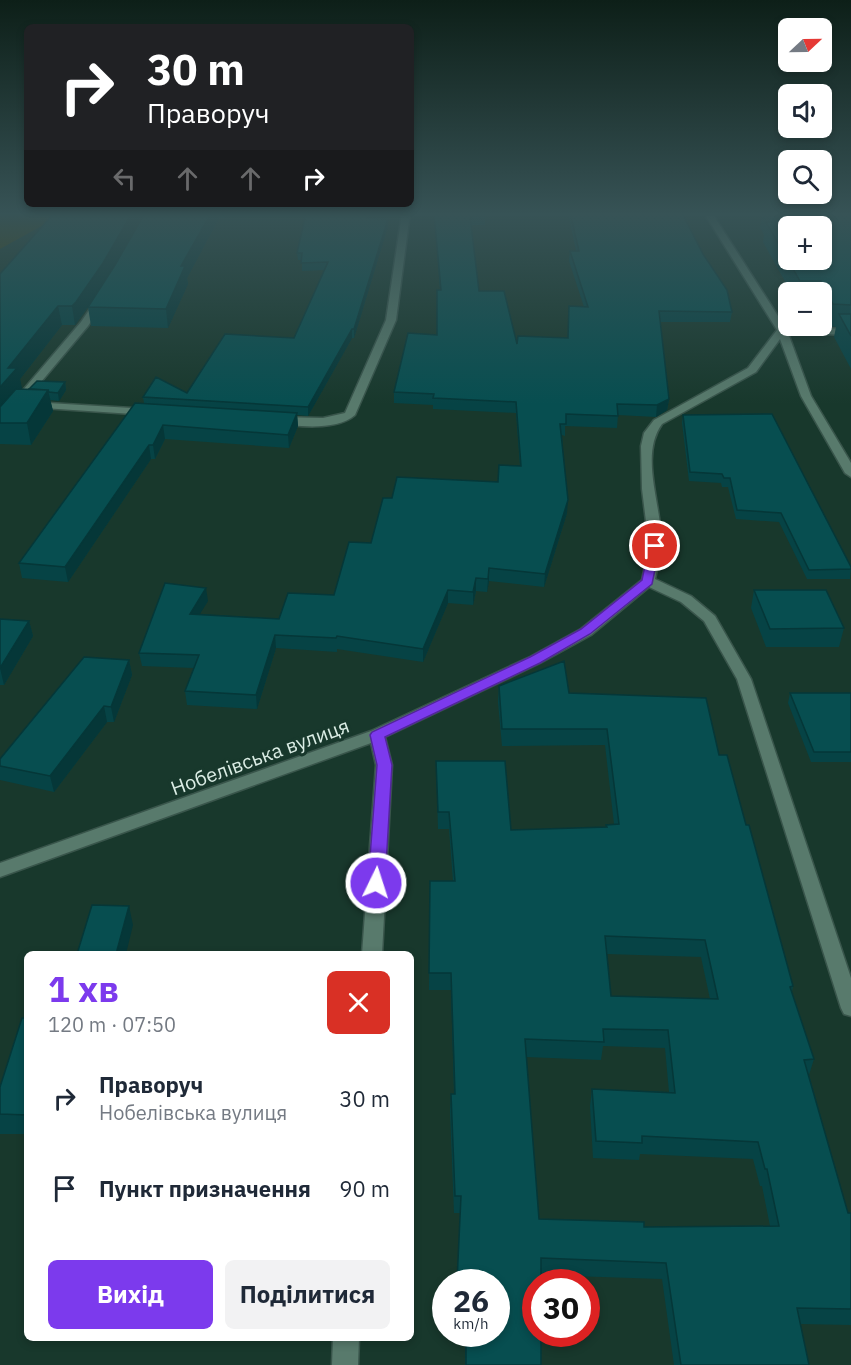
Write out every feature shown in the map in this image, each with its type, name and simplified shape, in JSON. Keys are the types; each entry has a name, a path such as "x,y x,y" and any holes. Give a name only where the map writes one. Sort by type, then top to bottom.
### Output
{"street":[{"path":"260,419 318,423 335,421 350,415 391,320 397,277"},
{"path":"748,277 778,324"},
{"path":"0,424 85,324 107,290"},
{"path":"832,331 851,332"},
{"path":"778,335 752,370 658,422 650,434 647,446 648,489 655,546 648,581 686,599 710,619 744,679 851,1008"},
{"path":"784,336 806,396 851,473"},
{"path":"17,404 156,412"},
{"name":"Нобелівська вулиця","path":"0,870 377,735 535,660 586,632 648,581"},
{"path":"372,951 384,765 377,735"},
{"path":"345,1365 346,1341"}],"building":[{"path":"0,277 94,277 72,306 58,306 8,368 17,368 0,387"},
{"path":"107,277 180,277 166,309 88,307"},
{"path":"321,277 370,277 354,329 308,407 143,397 156,377 187,393 225,334 294,338"},
{"path":"440,277 477,277 479,291 504,291 517,344 518,336 568,338 569,306 588,307 578,277 718,277 727,290 732,312 659,311 669,399 657,405 617,404 618,416 566,414 566,424 560,424 568,500 545,574 489,568 488,579 476,578 473,592 448,590 423,649 337,636 336,638 275,635 256,695 185,691 199,655 139,653 165,583 206,588 190,614 279,619 288,593 334,595 349,542 371,543 383,498 392,498 397,477 498,482 499,465 521,466 516,402 433,398 434,394 394,392 408,333 437,335 437,290 441,290"},
{"path":"798,277 851,277 851,305 833,304 832,282 800,281"},
{"path":"839,314 851,314 851,336"},
{"path":"37,381 65,382 58,393 29,389"},
{"path":"16,389 48,390 27,423 0,423 0,407"},
{"path":"135,403 297,413 288,435 163,425 153,445 149,445 65,567 19,563"},
{"path":"772,414 851,569 809,570 781,513 737,510 730,478 724,478 722,474 690,472 683,415"},
{"path":"754,590 826,590 844,628 770,629"},
{"path":"0,619 29,621 0,668"},
{"path":"84,657 129,660 111,707 104,706 50,776 0,766 0,759"},
{"path":"564,661 569,693 706,698 719,755 727,755 746,825 749,825 793,986 790,987 814,1059 804,1060 848,1213 851,1213 851,1309 797,1308 809,1365 681,1365 666,1263 541,1258 541,1269 522,1269 522,1347 541,1347 541,1365 466,1365 466,1347 510,1347 510,1269 458,1269 461,1196 455,1196 451,1094 455,1094 451,973 429,973 430,881 455,881 449,812 438,812 436,761 505,761 511,830 607,827 606,825 619,824 607,729 502,729 499,686","holes":["605,936 705,940 718,999 611,996","603,1029 668,1030 675,1093 592,1089 596,1141 642,1143 642,1136 758,1142 765,1169 767,1169 779,1226 644,1227 644,1222 539,1219 525,1039 604,1042"]},
{"path":"790,693 851,693 851,752 814,752"},
{"path":"92,905 129,906 117,951 78,951"},
{"path":"22,1018 24,1018 24,1115 0,1114 0,1087"}],"route":[{"path":"376,883 384,765 377,735 535,660 586,632 648,581 655,546"}]}
